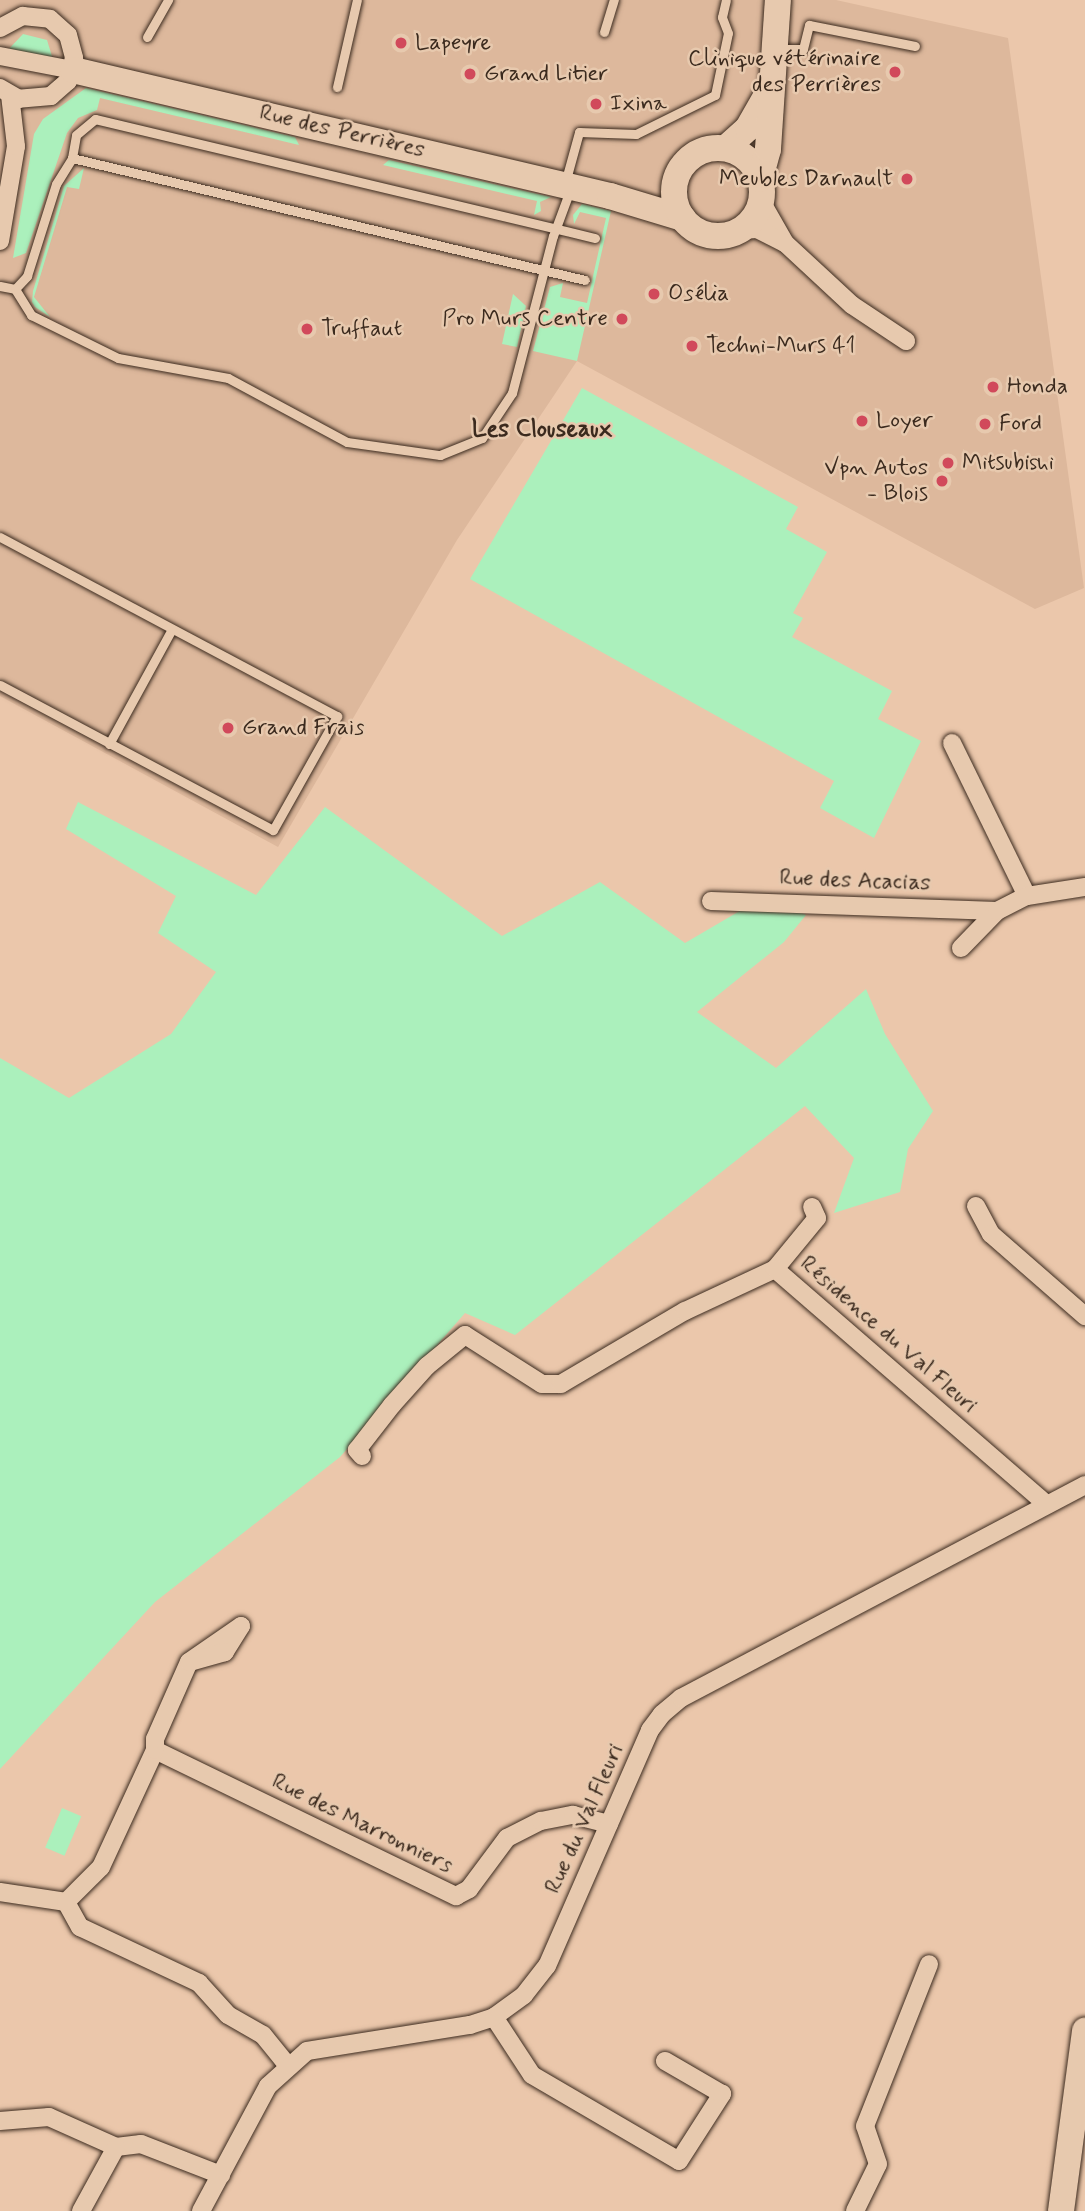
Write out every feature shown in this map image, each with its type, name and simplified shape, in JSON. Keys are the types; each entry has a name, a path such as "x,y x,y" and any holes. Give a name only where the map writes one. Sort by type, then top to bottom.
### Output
{"street":[{"path":"740,230 754,218 768,149 778,0"},
{"path":"0,28 23,16 50,19 68,35 73,70 61,90 40,100 16,146 0,241"},
{"path":"0,56 73,70"},
{"name":"Rue des Perrières","path":"73,70 610,196 683,218"},
{"path":"770,89 748,128 726,148 700,151 680,169 675,181 675,200 683,218 692,227 716,236 757,229 785,243 852,305 906,341"},
{"path":"16,146 5,91 40,100"},
{"path":"726,148 753,165 785,243"},
{"name":"Rue des Perrières","path":"610,196 655,190 675,181"},
{"path":"952,743 1027,896"},
{"name":"Rue des Acacias","path":"961,948 997,911 1027,896 1085,887"},
{"name":"Rue des Acacias","path":"711,901 997,911"},
{"path":"976,1206 991,1234 1085,1316"},
{"path":"775,1269 817,1218 812,1207"},
{"name":"Résidence du Val Fleuri","path":"362,1456 357,1450 427,1366 465,1335 542,1384 561,1384 685,1311 775,1269 1046,1504"},
{"name":"Rue du Val Fleuri","path":"201,2211 268,2085 287,2065 307,2051 470,2025 494,2017 524,1995 547,1966 636,1763 662,1714 681,1698 1085,1485"},
{"path":"66,1902 101,1867 155,1750 155,1739 189,1662"},
{"name":"Rue des Marronniers","path":"155,1750 456,1896 469,1889 508,1838 541,1821 573,1815 610,1824"},
{"path":"0,1892 66,1902"},
{"path":"66,1902 80,1927 199,1983 228,2015 263,2035 287,2065"},
{"path":"855,2211 878,2164 865,2126 929,1964"},
{"path":"494,2017 531,2075 679,2161 722,2094 665,2061"},
{"path":"1061,2211 1085,2031"},
{"path":"0,2121 49,2117 116,2147 141,2144 221,2175"},
{"path":"80,2211 116,2147"}],"lane":[{"path":"147,37 168,0"},
{"path":"337,87 357,0"},
{"path":"604,32 614,0"},
{"path":"0,286 15,289 31,315 118,358 228,378 347,442 440,455 482,438 512,393 568,186 579,132 636,134 715,95 728,33 722,17 726,0"},
{"path":"773,49 803,50 809,24 915,46"},
{"path":"15,289 27,276 56,184 72,158 80,128 95,119 595,238"},
{"path":"72,158 585,280"},
{"path":"0,537 337,716 273,830 0,685"},
{"path":"109,744 172,629"}],"shaded area":[{"path":"0,0 836,0 1008,38 1084,588 1035,609 577,361 457,540 278,847 0,696"}],"green space":[{"path":"23,34 47,40 54,63 7,51"},
{"path":"86,88 295,137 299,145 100,98 97,110 78,118 67,133 26,253 13,258 34,134 43,119"},
{"path":"389,160 551,197 540,202 541,211 534,215 537,201 383,165"},
{"path":"84,168 79,189 67,187 34,297 50,317 35,307 32,302 33,291 64,186"},
{"path":"582,204 611,211 577,361 533,351 550,287 563,283 560,297 587,303 606,218 580,212 574,224 573,215"},
{"path":"513,294 526,306 517,347 502,344"},
{"path":"582,388 798,507 786,529 827,552 793,613 803,618 792,637 892,691 878,719 921,741 874,838 820,808 834,781 470,579"},
{"path":"78,802 256,895 325,807 502,936 600,882 685,943 767,895 806,915 784,942 697,1012 776,1068 866,989 885,1034 933,1111 908,1149 900,1192 834,1213 854,1158 805,1106 515,1335 465,1313 340,1457 155,1602 0,1769 0,1058 69,1098 171,1034 216,972 158,933 176,896 66,829"},
{"path":"62,1808 81,1816 65,1856 45,1848"}],"place":[{"name":"Lapeyre","path":"401,43"},
{"name":"Clinique vétérinaire des Perrières","path":"895,72"},
{"name":"Grand Litier","path":"470,74"},
{"name":"Ixina","path":"596,104"},
{"name":"Meubles Darnault","path":"907,179"},
{"name":"Osélia","path":"654,294"},
{"name":"Pro Murs Centre","path":"622,319"},
{"name":"Truffaut","path":"307,329"},
{"name":"Techni-Murs 41","path":"692,346"},
{"name":"Honda","path":"993,387"},
{"name":"Loyer","path":"862,421"},
{"name":"Ford","path":"985,424"},
{"name":"Mitsubishi","path":"948,463"},
{"name":"Vpn Autos - Blois","path":"942,481"},
{"name":"Grand Frais","path":"228,728"}],"district":[{"name":"Les Clouseaux","path":"542,430"}]}
